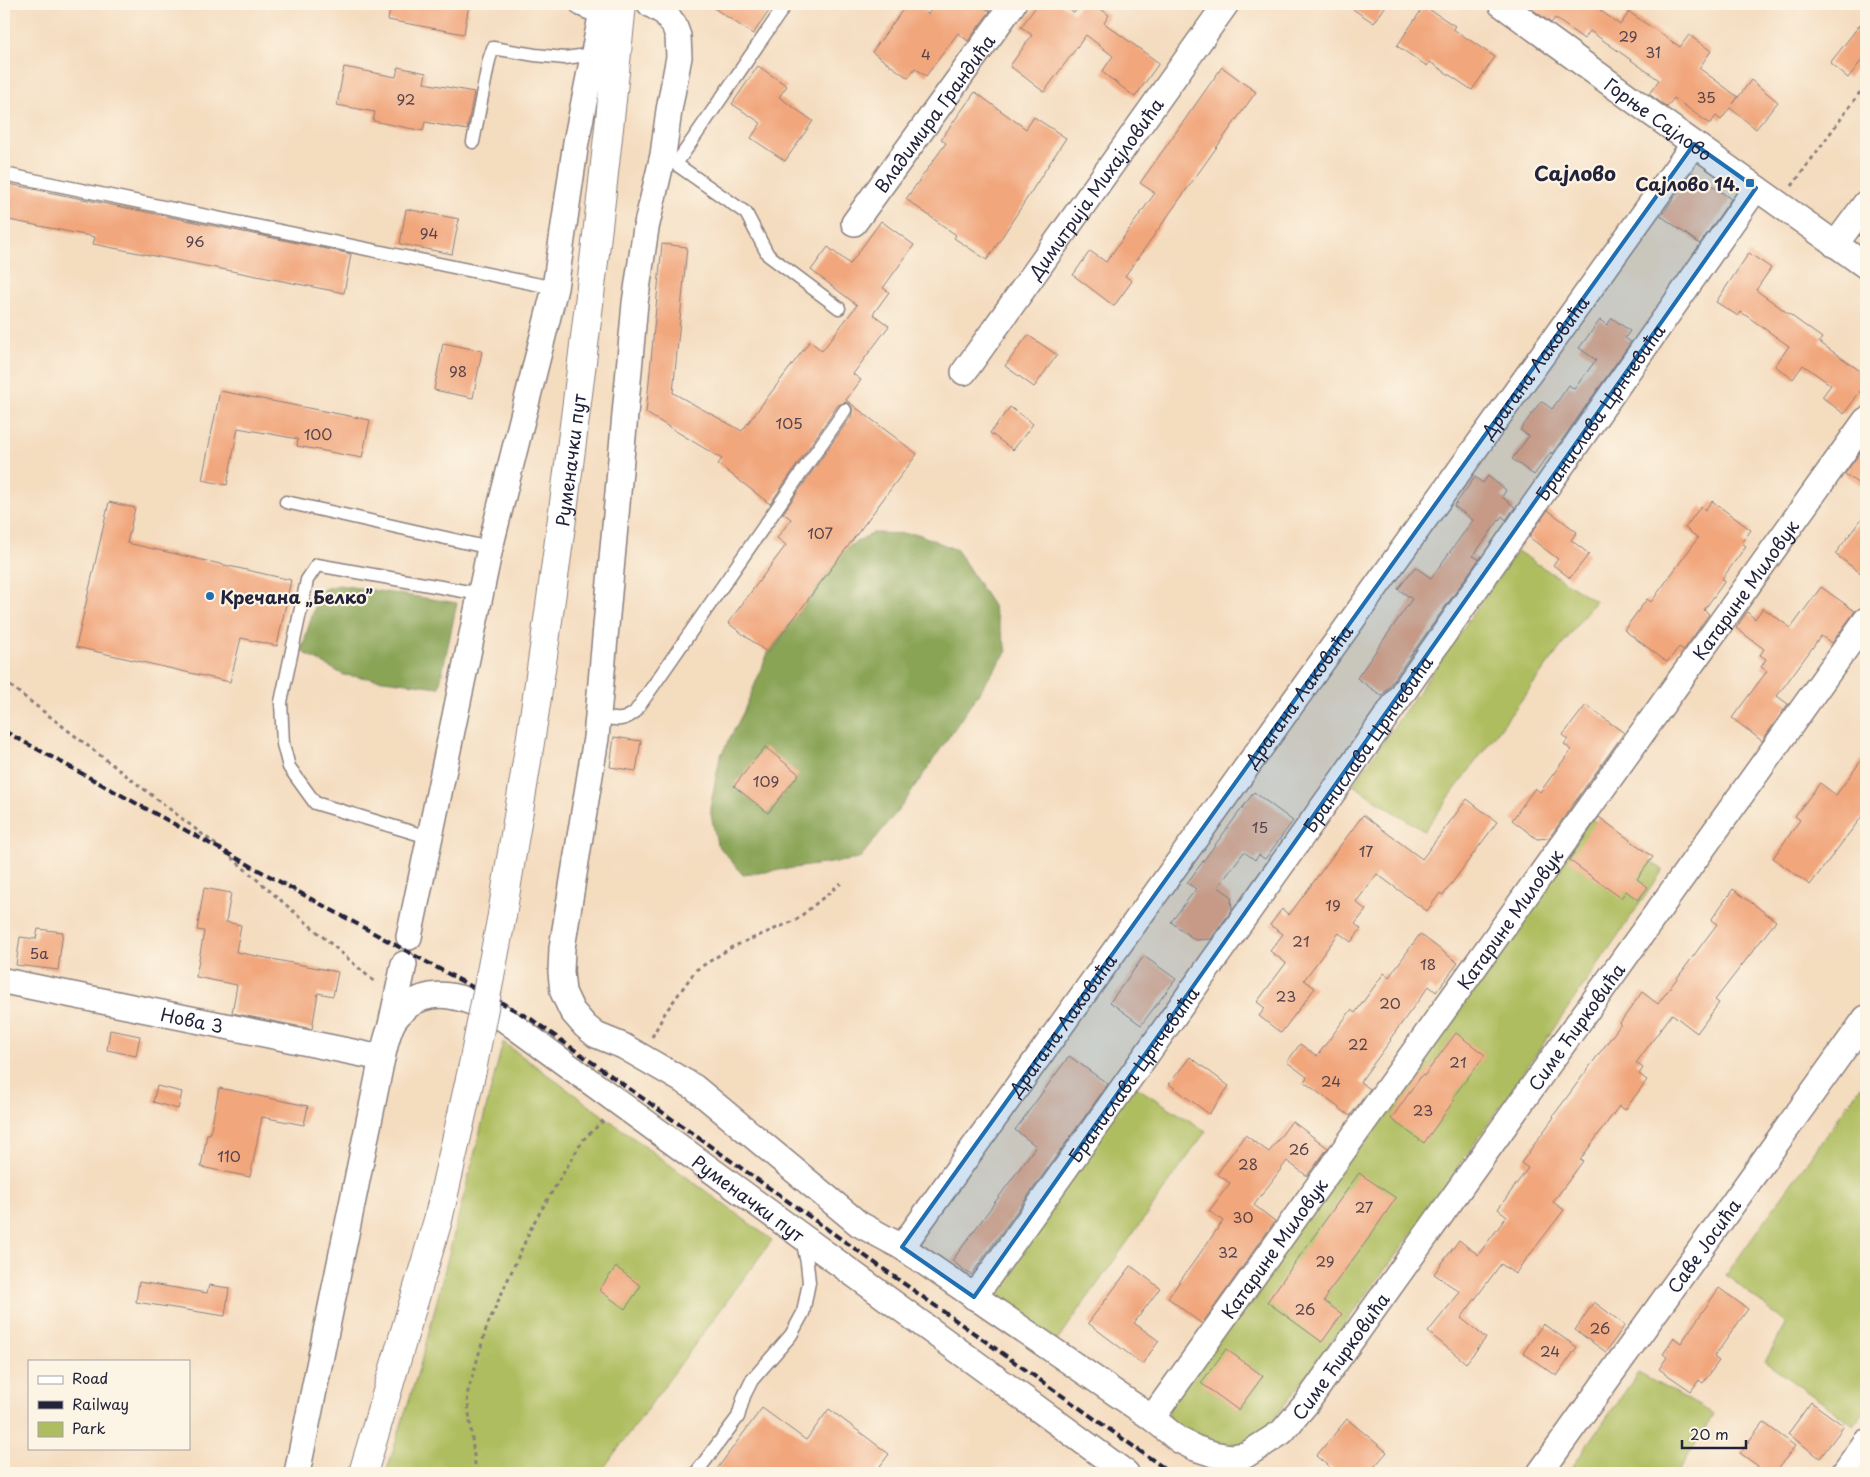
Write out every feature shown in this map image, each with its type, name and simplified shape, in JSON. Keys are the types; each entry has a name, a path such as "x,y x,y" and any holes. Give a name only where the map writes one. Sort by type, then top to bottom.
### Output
{"main road":[{"name":"Руменачки пут","path":"363,1473 438,1220 472,1070 502,915 539,684 595,250 622,4"}],"street":[{"path":"409,937 428,837 490,548 555,288 576,142 602,12 583,4"},
{"name":"Симе Ћирковића","path":"650,4 664,13 674,25 680,46 668,110 669,159 646,228 636,303 596,738 562,948 562,982 567,1002 575,1015 596,1034 642,1057 694,1087 859,1224 902,1247 1152,1418 1179,1440 1213,1454 1246,1455 1282,1432 1316,1389 1866,620"},
{"name":"Владимира Грандића","path":"854,223 1013,4"},
{"name":"Димитрија Михајловића","path":"964,372 1226,4"},
{"name":"Горње Сајлово","path":"1507,5 1694,144 1866,266"},
{"name":"Драгана Лаковића","path":"902,1247 1694,144"},
{"name":"Бранислава Црнчевића","path":"974,1297 1334,791 1756,188"},
{"path":"1835,245 1866,203"},
{"name":"Катарине Миловук","path":"1152,1418 1866,420"},
{"path":"390,1030 404,964"},
{"name":"Нова 3","path":"4,981 382,1058"},
{"name":"Руменачки пут","path":"297,1473 382,1058 392,1023 413,1002 427,996 443,995 476,1003 496,1013 1126,1473"},
{"name":"Саве Јосића","path":"1540,1473 1866,1018"},
{"path":"1844,1473 1866,1442"}],"lane":[{"path":"786,4 669,159 746,213 768,256 840,308"},
{"path":"473,142 493,48 565,58 594,54"},
{"path":"4,174 555,288"},
{"path":"598,716 620,720 628,718 635,712 845,410"},
{"path":"286,502 490,548"},
{"path":"428,837 315,803 289,767 283,744 281,702 307,580 317,565 480,594"},
{"path":"696,1473 738,1417 744,1396 752,1380 790,1335 803,1313 809,1282 802,1236"}],"path":[{"path":"1779,204 1866,84"},
{"path":"4,681 224,851 396,1001"},
{"path":"642,1057 665,1013 696,970 732,947 796,920 841,883"},
{"path":"476,1473 467,1394 487,1326 533,1224 583,1140 621,1104"}],"highlighted area":[{"path":"1694,144 1756,188 974,1297 902,1247"}],"green space":[{"path":"873,533 918,534 957,550 993,606 1007,651 904,803 859,859 743,875 717,844 710,809 720,757 743,713 768,653 847,547"},
{"path":"1517,551 1595,601 1424,831 1353,785"},
{"path":"339,585 457,603 439,687 344,675 301,651 320,590"},
{"path":"1590,818 1663,870 1424,1217 1261,1437 1230,1450 1168,1423 1169,1404"},
{"path":"503,1042 772,1240 600,1473 386,1473 422,1359"},
{"path":"1866,1079 1866,1409 1854,1425 1765,1362 1786,1323 1726,1275"},
{"path":"1133,1085 1206,1131 1057,1341 989,1293"},
{"path":"1638,1373 1714,1414 1678,1473 1568,1473"}],"building":[{"path":"391,4 469,4 464,34 388,20"},
{"path":"708,4 774,4 753,34"},
{"path":"907,4 914,4 928,14 935,4 979,4 990,11 968,41 958,33 926,76 915,68 908,78 872,52"},
{"path":"1038,4 1061,4 1074,13 1081,4 1094,4 1109,15 1104,23 1159,63 1135,97 1102,72 1113,56 1086,35 1044,92 1010,66 1032,35 1021,27"},
{"path":"1345,4 1387,4 1374,23"},
{"path":"1525,4 1592,4 1620,25 1629,12 1680,47 1689,35 1711,51 1699,68 1738,97 1733,104 1751,80 1778,102 1756,129 1730,108 1721,120 1716,116 1710,124 1674,98 1667,107 1649,94 1659,80 1590,31 1584,39 1555,18 1551,23"},
{"path":"1424,6 1455,26 1453,29 1495,57 1472,90 1430,62 1427,66 1397,46"},
{"path":"1866,17 1866,55 1848,78 1830,63"},
{"path":"758,66 787,86 779,97 813,121 785,161 751,138 761,123 732,104"},
{"path":"344,67 396,77 398,67 426,73 424,83 474,92 467,130 425,122 423,131 373,121 375,112 337,105"},
{"path":"1222,67 1256,92 1125,276 1132,281 1114,306 1073,275 1090,251 1106,262 1155,193 1140,183"},
{"path":"975,92 1026,129 1034,117 1066,138 987,260 954,238 956,235 906,199 946,143 941,139"},
{"path":"1693,172 1731,199 1700,244 1661,216"},
{"path":"4,183 351,254 344,293 93,244 95,237 4,219"},
{"path":"406,209 459,219 452,254 400,244"},
{"path":"881,221 914,245 883,288 889,292 873,314 889,326 853,374 861,380 846,400 917,454 768,653 728,623 786,545 777,538 791,519 783,513 852,415 852,407 846,402 838,405 770,504 718,464 722,459 646,413 662,244 687,247 673,393 742,431 810,341 822,351 857,305 811,270 828,247 850,264"},
{"path":"1749,253 1771,268 1756,290 1822,338 1819,342 1866,375 1866,383 1844,414 1822,397 1831,385 1803,365 1793,379 1775,366 1789,346 1741,312 1738,316 1716,302"},
{"path":"1612,318 1630,331 1625,338 1631,342 1552,454 1551,452 1534,475 1512,459 1529,436 1520,430 1541,401 1552,409 1569,385 1574,389 1596,360 1579,348 1600,320 1607,325"},
{"path":"1028,335 1057,355 1034,387 1005,366"},
{"path":"443,343 482,351 473,398 434,390"},
{"path":"220,391 370,420 362,458 297,446 298,439 238,428 227,485 202,480"},
{"path":"1010,407 1033,424 1013,450 990,433"},
{"path":"1866,444 1866,489 1845,474"},
{"path":"1488,476 1506,490 1502,497 1515,507 1506,520 1502,516 1473,556 1479,559 1382,696 1357,678 1412,599 1398,589 1415,567 1431,578 1473,520 1454,506 1475,477 1483,483"},
{"path":"1712,501 1751,530 1742,543 1746,546 1722,579 1725,581 1704,610 1709,614 1684,650 1679,647 1667,662 1624,630 1647,599 1651,602 1698,538 1685,528 1701,506 1705,510"},
{"path":"109,502 135,508 127,543 291,580 277,646 241,638 230,682 76,647"},
{"path":"1548,510 1577,532 1571,540 1589,554 1570,578 1553,565 1558,559 1529,537"},
{"path":"1866,513 1866,577 1835,554"},
{"path":"1821,587 1855,611 1832,643 1821,636 1777,696 1788,704 1762,741 1732,718 1767,671 1761,667 1766,659 1760,655 1764,649 1736,628 1747,612 1755,619 1763,608 1791,628"},
{"path":"1586,705 1624,733 1549,838 1537,839 1512,820 1535,788 1540,792 1571,750 1564,744 1568,739 1563,735"},
{"path":"614,737 641,741 636,771 610,767"},
{"path":"765,747 799,774 768,813 734,786"},
{"path":"1866,754 1866,811 1810,885 1773,858 1800,820 1795,816 1820,783 1836,795"},
{"path":"1254,792 1293,821 1265,859 1259,855 1255,860 1244,852 1218,887 1231,896 1232,910 1211,939 1195,940 1171,922 1196,889 1187,883"},
{"path":"1467,799 1497,822 1443,895 1440,893 1427,911 1377,874 1356,902 1366,910 1355,924 1361,929 1351,942 1339,933 1304,980 1315,988 1281,1033 1259,1016 1265,1008 1257,1002 1286,963 1270,951 1283,934 1270,925 1282,909 1289,915 1363,815 1422,859"},
{"path":"1599,817 1653,857 1637,879 1648,887 1638,900 1626,891 1621,898 1569,860"},
{"path":"204,888 231,893 226,922 241,925 236,952 338,972 333,996 318,993 312,1029 232,1013 237,985 196,977 204,931 197,930"},
{"path":"1733,889 1776,921 1715,1000 1719,1003 1697,1033 1672,1014 1636,1063 1643,1068 1639,1074 1647,1080 1625,1110 1619,1106 1580,1160 1583,1161 1553,1202 1564,1210 1515,1274 1501,1264 1461,1318 1486,1338 1466,1363 1428,1332 1460,1292 1434,1274 1459,1240 1478,1255 1507,1216 1498,1209 1528,1168 1521,1163 1553,1116 1621,1024 1642,992 1658,1004 1717,924 1711,920"},
{"path":"38,929 63,932 58,970 16,965 20,937 36,939"},
{"path":"1420,934 1458,963 1436,992 1429,986 1390,1039 1360,1082 1370,1089 1350,1116 1304,1082 1307,1077 1287,1062 1300,1044 1317,1056 1351,1010 1355,1013 1384,973 1389,977"},
{"path":"1144,956 1176,979 1141,1025 1110,1002"},
{"path":"110,1030 140,1036 136,1056 107,1050"},
{"path":"1456,1033 1485,1055 1453,1097 1455,1099 1424,1143 1391,1119 1422,1075 1424,1076"},
{"path":"1069,1056 1108,1084 971,1275 952,1261 1036,1146 1015,1130"},
{"path":"1190,1057 1229,1086 1209,1114 1169,1084"},
{"path":"157,1086 182,1092 178,1109 153,1102"},
{"path":"219,1088 308,1106 304,1125 262,1117 250,1177 201,1167"},
{"path":"1292,1121 1328,1148 1307,1176 1287,1161 1254,1205 1275,1221 1202,1324 1168,1298 1223,1221 1209,1211 1230,1183 1217,1174 1245,1135 1269,1152"},
{"path":"1359,1173 1396,1198 1327,1294 1324,1301 1342,1314 1322,1342 1267,1302"},
{"path":"1131,1266 1160,1288 1134,1323 1159,1341 1142,1364 1088,1323"},
{"path":"616,1267 641,1286 625,1309 599,1290"},
{"path":"139,1282 207,1293 209,1285 229,1288 225,1316 136,1302"},
{"path":"1719,1288 1748,1309 1714,1357 1719,1361 1703,1383 1699,1380 1691,1391 1659,1369 1667,1357 1663,1354 1674,1338 1681,1343"},
{"path":"1594,1302 1625,1325 1606,1352 1575,1330"},
{"path":"1543,1324 1577,1347 1557,1376 1523,1353"},
{"path":"1226,1349 1263,1376 1238,1410 1201,1383"},
{"path":"1811,1402 1844,1426 1820,1458 1788,1434"},
{"path":"762,1408 806,1440 829,1409 889,1454 875,1473 714,1473"},
{"path":"1347,1419 1387,1452 1369,1473 1337,1473 1316,1456"},
{"path":"1763,1422 1795,1446 1775,1473 1753,1473 1758,1466 1740,1453"}],"railway":[{"path":"4,731 531,1019 1171,1473"}],"place":[{"name":"Сајлово 14.","path":"1750,183"},
{"name":"Кречана „Белко”","path":"210,596"}],"district":[{"name":"Сајлово","path":"1575,173"}]}
